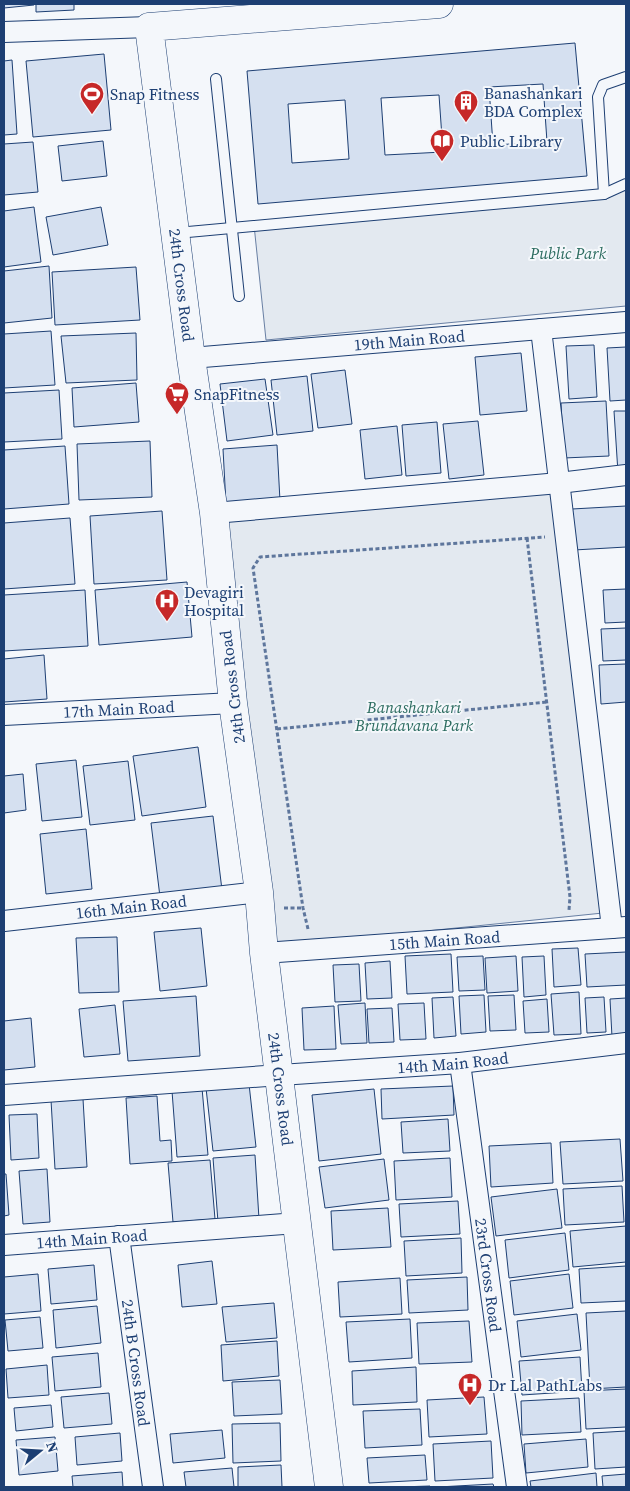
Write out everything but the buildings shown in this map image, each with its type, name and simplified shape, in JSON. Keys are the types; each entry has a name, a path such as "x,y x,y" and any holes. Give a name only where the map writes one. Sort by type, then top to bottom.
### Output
{"street":[{"path":"4,32 149,27 439,4"},
{"name":"24th Cross Road","path":"149,27 191,358 214,513 233,702 259,892 264,953 329,1487"},
{"name":"19th Main Road","path":"191,358 626,322"},
{"path":"541,329 559,483 619,928"},
{"path":"214,513 559,483 626,475"},
{"name":"17th Main Road","path":"4,715 233,702"},
{"name":"16th Main Road","path":"4,921 259,892"},
{"name":"15th Main Road","path":"264,953 619,928"},
{"name":"14th Main Road","path":"280,1075 460,1063 626,1046"},
{"name":"23rd Cross Road","path":"460,1063 517,1487"},
{"path":"4,1095 280,1075"},
{"name":"14th Main Road","path":"4,1245 298,1223"},
{"name":"24th B Cross Road","path":"119,1236 153,1487"}],"lane":[{"path":"604,194 598,97 603,85 626,77"},
{"path":"216,79 239,296"},
{"path":"176,233 604,194 626,184"}],"path":[{"path":"309,932 303,908 253,568 260,557 566,536"},
{"path":"527,538 570,896 569,913"},
{"path":"277,729 546,702"}],"green space":[{"name":"Public Park","path":"626,189 626,306 266,340 254,225"},
{"name":"Banashankari Brundavana Park","path":"558,485 603,913 270,947 225,519"}],"place":[{"name":"Snap Fitness","path":"92,115"},
{"name":"Banashankari BDA Complex","path":"466,123"},
{"name":"Public Library","path":"442,162"},
{"name":"SnapFitness","path":"177,415"},
{"name":"Devagiri Hospital","path":"167,622"},
{"name":"Dr Lal PathLabs","path":"470,1406"}]}
